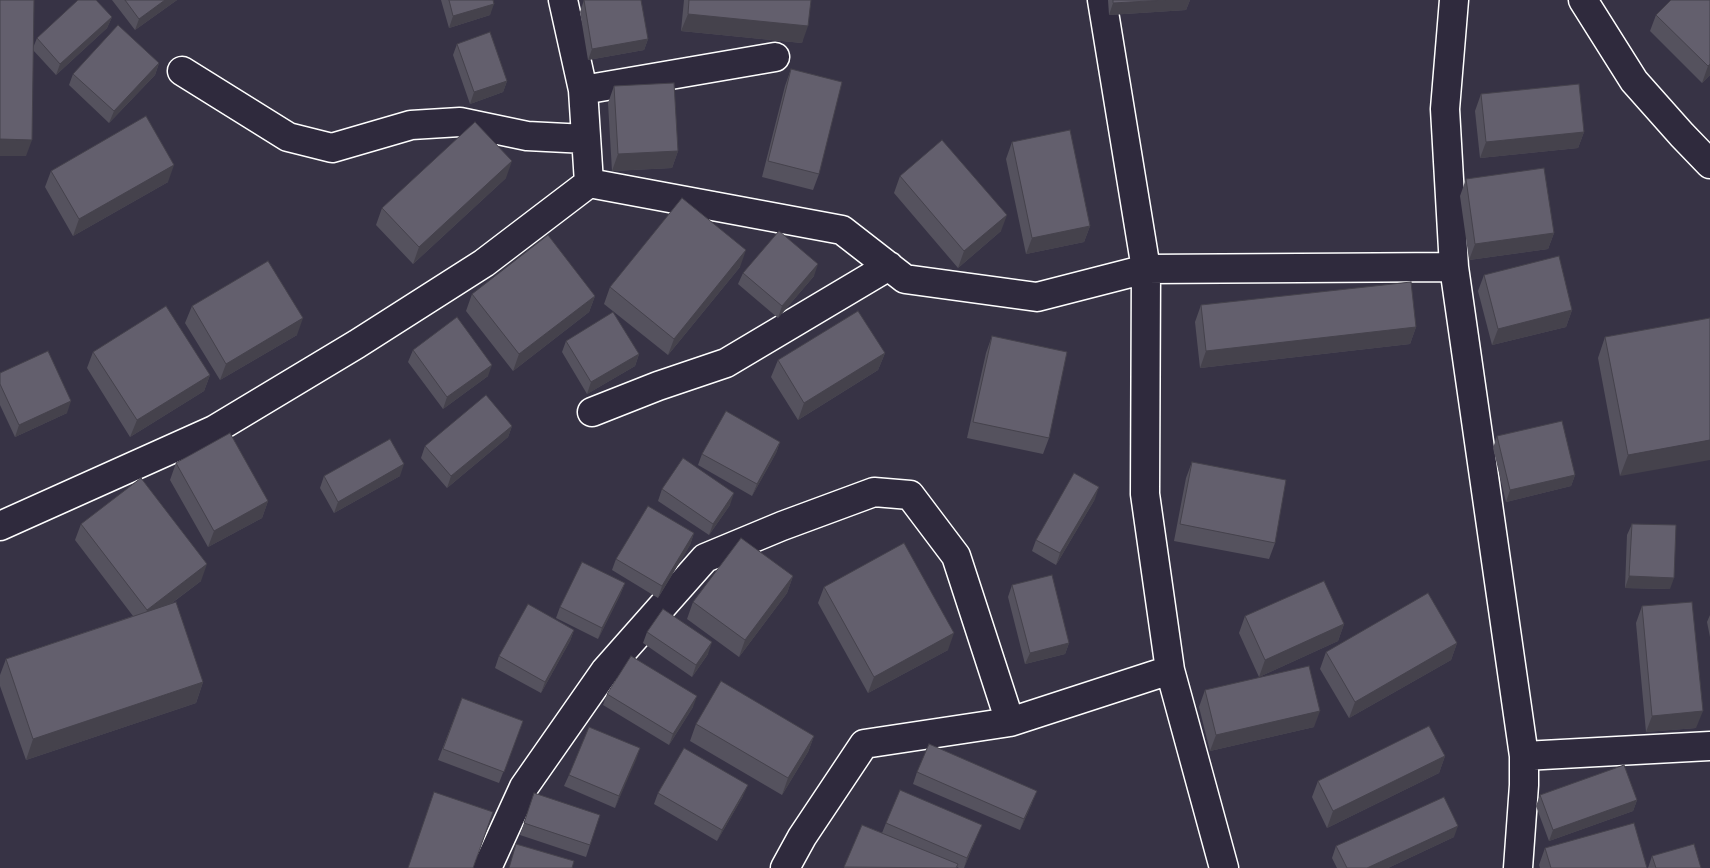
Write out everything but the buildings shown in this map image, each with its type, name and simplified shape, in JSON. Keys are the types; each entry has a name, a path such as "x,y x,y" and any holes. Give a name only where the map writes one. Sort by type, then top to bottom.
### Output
{"street":[{"path":"563,0 583,90 589,183"},
{"path":"1102,0 1146,269 1145,494 1170,670 1224,868"},
{"path":"1454,0 1445,109 1454,267 1524,756 1524,785 1518,868"},
{"path":"1583,0 1634,82 1710,164"},
{"path":"583,90 775,57"},
{"path":"182,71 288,137 332,148 412,126 460,122 527,136 586,139"},
{"path":"0,526 214,430 357,344 484,264 589,183 842,230 905,279 1036,296 1146,269 1454,267"},
{"path":"592,412 658,386 726,363 889,266"},
{"path":"487,868 529,779 605,671 705,558 782,526 874,492 910,494 956,556 1010,722"},
{"path":"785,868 802,837 864,744 1010,722 1170,670"},
{"path":"1524,756 1710,746"}]}
